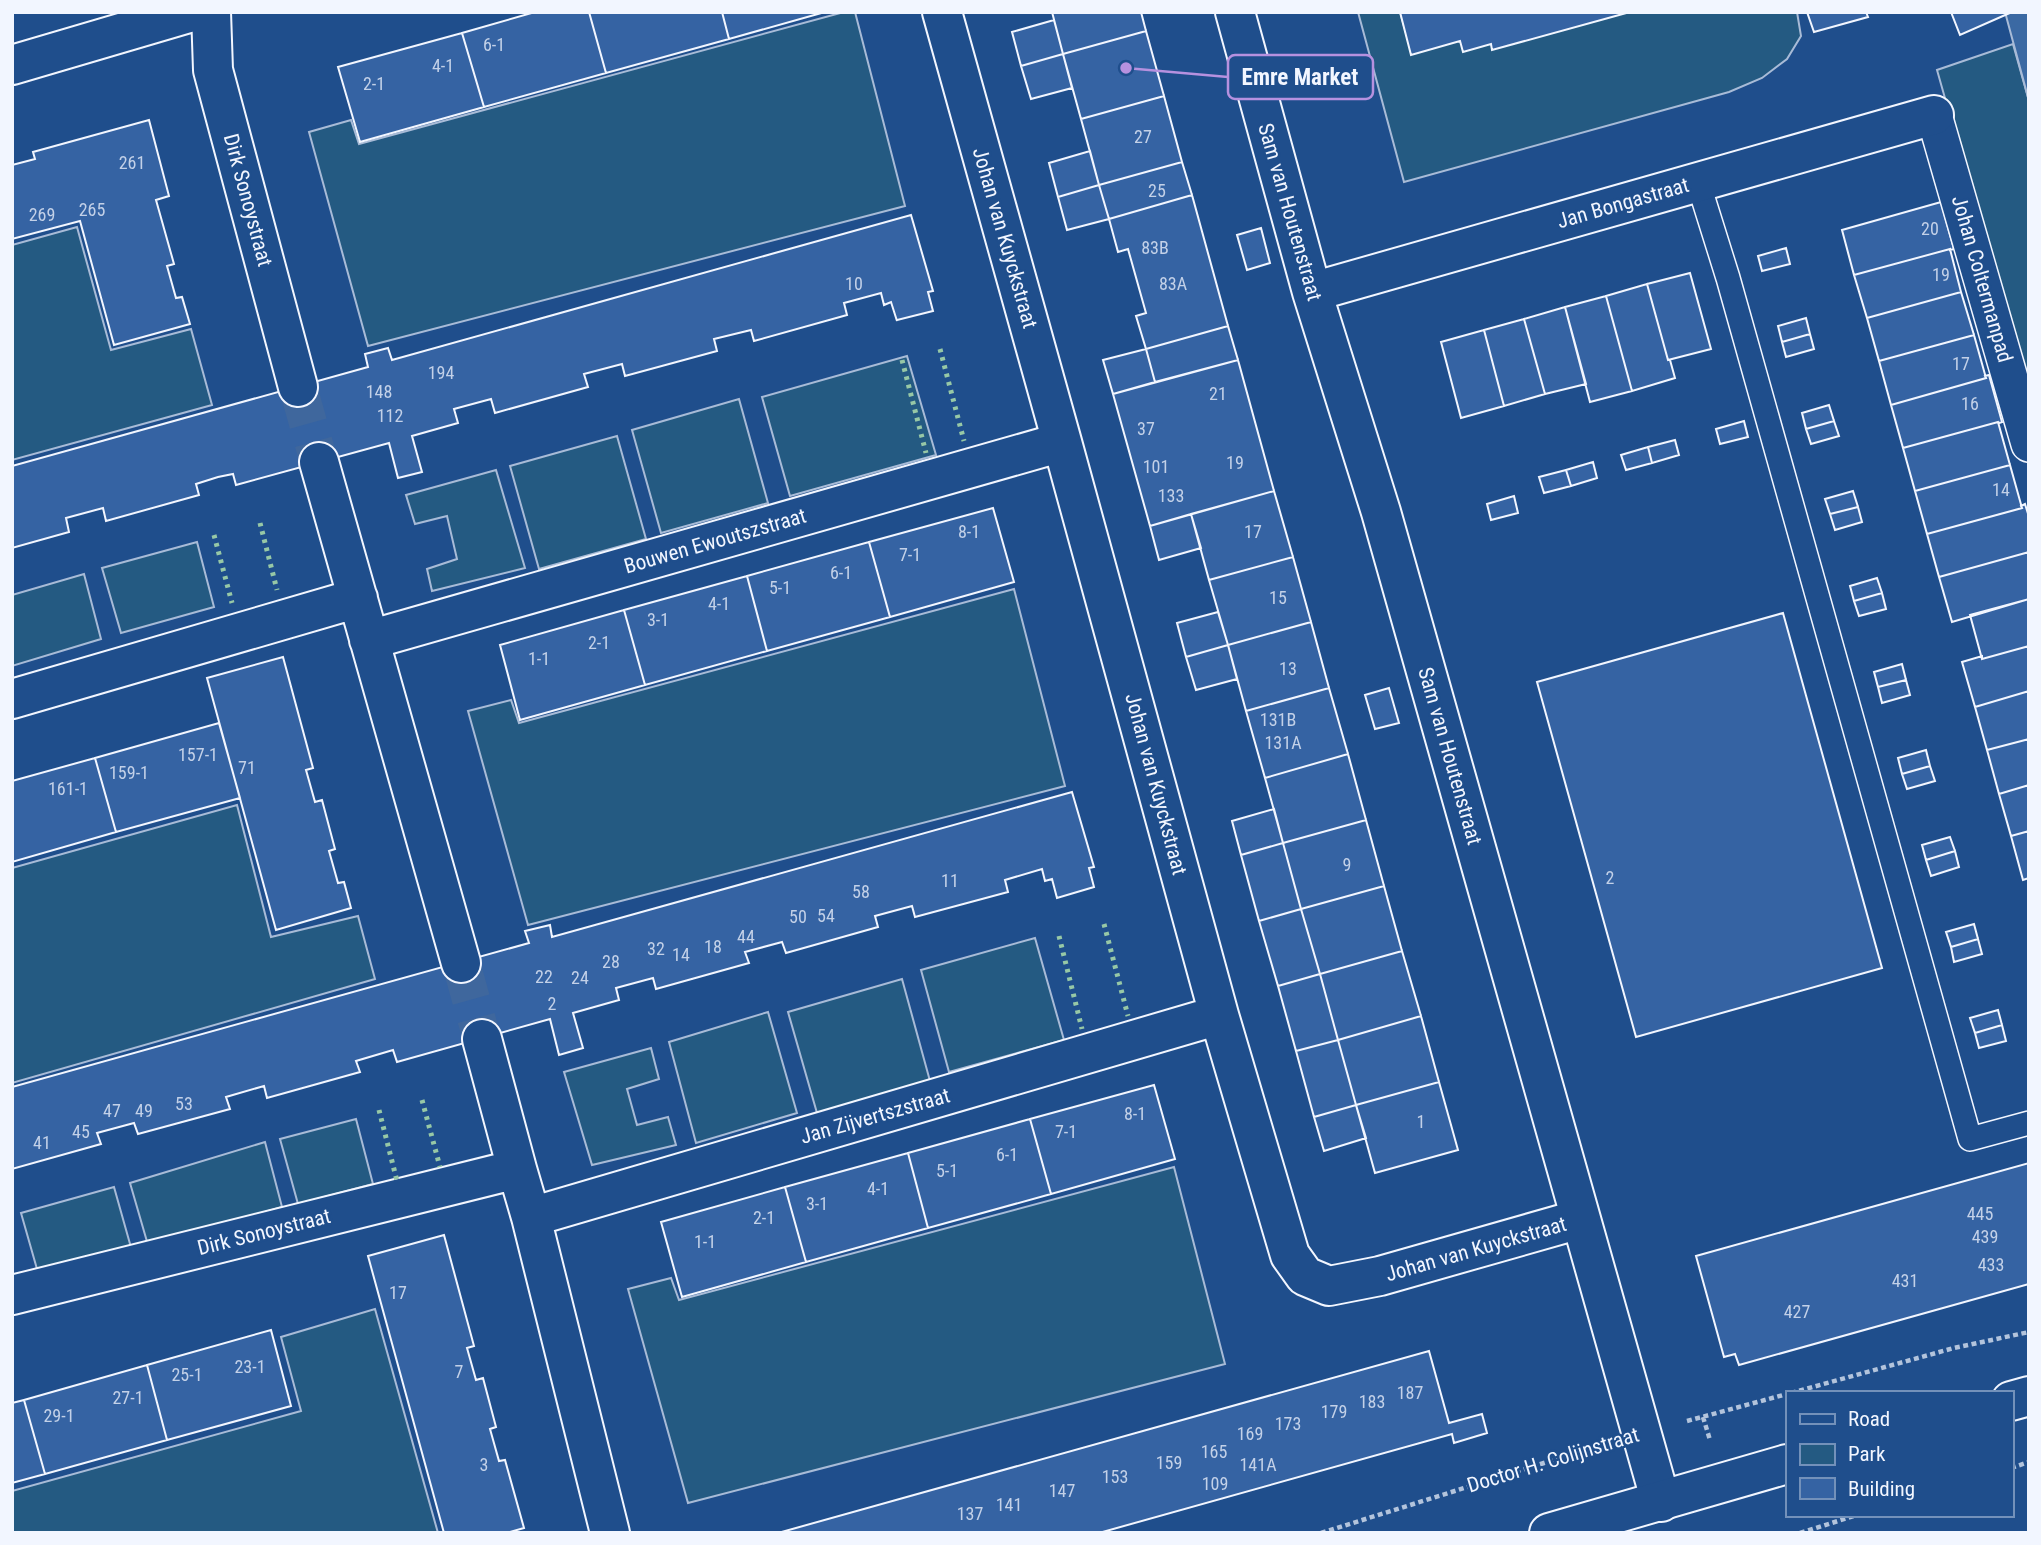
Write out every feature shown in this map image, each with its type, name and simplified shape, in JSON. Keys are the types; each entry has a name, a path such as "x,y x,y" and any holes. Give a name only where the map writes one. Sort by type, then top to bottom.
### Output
{"street":[{"path":"12,65 191,12"},
{"name":"Dirk Sonoystraat","path":"211,12 213,70 298,387"},
{"name":"Johan van Kuyckstraat","path":"942,12 1219,1014 1290,1255 1305,1276 1329,1286 1380,1276 1580,1219"},
{"name":"Sam van Houtenstraat","path":"1235,12 1312,292 1385,526 1661,1502"},
{"name":"Jan Bongastraat","path":"1312,292 1934,115"},
{"name":"Johan Coltermanpad","path":"1934,115 2029,444"},
{"name":"Bouwen Ewoutszstraat","path":"369,640 1062,442"},
{"path":"319,462 461,963"},
{"path":"12,699 358,598"},
{"name":"Jan Zijvertszstraat","path":"531,1217 1219,1014"},
{"path":"482,1039 531,1217 610,1533"},
{"name":"Dirk Sonoystraat","path":"12,1295 517,1169"},
{"path":"1549,1533 1786,1464"}],"lane":[{"path":"1698,182 1728,278 1970,1139 2029,1123"}],"path":[{"name":"Doctor H. Colijnstraat","path":"1796,1391 1954,1348 2029,1332"},
{"name":"Doctor H. Colijnstraat","path":"1321,1533 1641,1433 1786,1394"},
{"path":"1800,1533 1851,1517"}],"green space":[{"path":"844,12 855,12 905,206 368,346 309,132 351,120 359,144"},
{"path":"1358,12 1400,12 1411,51 1567,12 1797,12 1801,36 1787,59 1762,78 1729,92 1404,182"},
{"path":"2013,44 2029,101 2029,395 1937,70"},
{"path":"77,227 111,350 191,329 212,405 12,460 12,245"},
{"path":"907,356 936,455 790,496 762,397"},
{"path":"739,399 768,503 661,533 632,430"},
{"path":"617,436 646,539 539,569 510,466"},
{"path":"496,470 525,568 432,591 427,569 457,559 447,516 415,524 406,495"},
{"path":"197,542 214,607 121,633 102,568"},
{"path":"84,574 101,639 12,666 12,595"},
{"path":"1014,589 1065,786 528,925 468,711 511,700 519,723"},
{"path":"237,805 271,937 358,916 375,979 12,1083 12,868"},
{"path":"1035,938 1064,1040 949,1072 921,970"},
{"path":"902,979 930,1081 817,1113 788,1012"},
{"path":"768,1012 797,1113 696,1143 669,1042"},
{"path":"651,1048 659,1079 627,1089 637,1125 668,1117 676,1145 592,1165 564,1072"},
{"path":"356,1119 373,1184 298,1204 280,1139"},
{"path":"265,1142 282,1207 148,1245 130,1183"},
{"path":"1174,1167 1225,1364 688,1503 628,1289 671,1278 679,1300"},
{"path":"114,1187 132,1251 39,1276 21,1213"},
{"path":"375,1309 438,1533 12,1533 12,1491 301,1411 281,1337"}],"shaded area":[{"path":"2005,12 2029,12 2029,101"}],"building":[{"path":"535,12 589,12 606,73 484,107 462,33"},
{"path":"589,12 722,12 729,39 606,73"},
{"path":"722,12 825,12 729,39"},
{"path":"1052,12 1141,12 1146,31 1063,54"},
{"path":"1400,12 1630,12 1492,50 1491,44 1463,52 1460,41 1411,55"},
{"path":"1807,12 1866,12 1868,17 1814,32"},
{"path":"1951,12 2012,12 1960,35"},
{"path":"1054,20 1063,54 1021,66 1012,32"},
{"path":"1146,31 1164,96 1081,119 1063,54"},
{"path":"462,33 484,107 360,142 338,67"},
{"path":"1063,54 1072,88 1031,99 1021,66"},
{"path":"1164,96 1182,162 1099,185 1081,119"},
{"path":"149,120 169,196 156,200 174,264 167,266 176,298 182,297 190,324 114,345 80,221 12,239 12,165 35,159 33,152"},
{"path":"1090,151 1099,185 1058,197 1049,163"},
{"path":"1182,162 1192,195 1109,219 1099,185"},
{"path":"1099,185 1109,219 1067,230 1058,197"},
{"path":"1192,195 1228,326 1146,349 1136,316 1146,313 1128,249 1118,252 1109,219"},
{"path":"1941,202 1954,249 1854,275 1842,230"},
{"path":"911,215 933,291 928,292 933,311 897,321 891,302 884,305 881,293 844,303 847,315 754,341 751,330 714,339 717,351 625,376 622,364 584,374 588,387 495,413 491,399 454,409 458,423 412,436 422,472 398,478 389,443 236,485 233,474 218,477 196,484 199,495 106,521 103,508 66,518 69,532 12,548 12,466 368,367 365,354 388,348 392,360"},
{"path":"1261,228 1270,263 1247,270 1237,235"},
{"path":"1786,248 1790,264 1762,271 1758,256"},
{"path":"1950,249 1961,292 1867,318 1854,275"},
{"path":"1690,273 1711,349 1668,360 1647,284"},
{"path":"1647,284 1675,378 1632,391 1606,296"},
{"path":"1961,292 1974,335 1879,361 1867,318"},
{"path":"1606,296 1632,391 1590,402 1565,307"},
{"path":"1565,307 1586,384 1545,394 1524,319"},
{"path":"1806,318 1810,334 1782,342 1778,326"},
{"path":"1524,319 1545,394 1504,406 1484,330"},
{"path":"1228,326 1238,360 1155,382 1146,349"},
{"path":"1484,330 1504,406 1461,418 1441,342"},
{"path":"1810,334 1814,349 1786,357 1782,342"},
{"path":"1974,335 1986,378 1891,405 1879,361"},
{"path":"1146,349 1155,382 1113,394 1103,360"},
{"path":"1238,360 1274,491 1150,526 1113,394"},
{"path":"1989,375 2002,422 1903,448 1891,405"},
{"path":"1829,405 1834,421 1806,429 1802,413"},
{"path":"1744,421 1748,437 1720,444 1716,429"},
{"path":"1834,421 1839,436 1811,444 1806,429"},
{"path":"1998,422 2010,465 1915,491 1903,448"},
{"path":"1675,440 1679,455 1652,463 1648,447"},
{"path":"1648,447 1652,463 1626,470 1621,455"},
{"path":"1593,462 1597,478 1571,486 1566,470"},
{"path":"2010,465 2022,508 1927,534 1915,491"},
{"path":"1566,470 1571,486 1544,493 1539,477"},
{"path":"1274,491 1293,557 1209,580 1191,514"},
{"path":"1853,491 1858,507 1830,514 1825,499"},
{"path":"1514,496 1518,513 1491,520 1487,504"},
{"path":"2025,504 2029,517 2029,552 1939,577 1927,534 2022,508"},
{"path":"1858,507 1862,522 1835,530 1830,514"},
{"path":"993,508 1014,582 890,617 869,542"},
{"path":"1191,514 1201,548 1159,560 1150,526"},
{"path":"869,542 890,617 767,651 747,576"},
{"path":"2029,552 2029,599 1952,622 1939,577"},
{"path":"1293,557 1311,622 1228,645 1209,580"},
{"path":"747,576 767,651 645,685 624,610"},
{"path":"1877,578 1882,593 1854,601 1850,586"},
{"path":"1882,593 1886,609 1859,616 1854,601"},
{"path":"2029,599 2029,646 1982,659 1970,615"},
{"path":"624,610 645,685 520,720 500,645"},
{"path":"1218,612 1228,645 1186,657 1177,623"},
{"path":"1783,613 1882,968 1636,1037 1537,682"},
{"path":"1311,622 1329,688 1246,711 1228,645"},
{"path":"1228,645 1237,679 1196,690 1186,657"},
{"path":"2029,646 2029,691 1975,707 1962,662"},
{"path":"283,657 313,768 306,770 315,802 322,800 335,849 329,851 338,883 344,882 351,908 276,930 207,678"},
{"path":"1902,664 1906,680 1878,687 1874,672"},
{"path":"1906,680 1910,695 1882,703 1878,687"},
{"path":"1329,688 1348,754 1265,778 1246,711"},
{"path":"1389,688 1399,723 1375,729 1365,695"},
{"path":"2029,691 2029,739 1987,750 1975,707"},
{"path":"219,723 240,798 116,832 95,758"},
{"path":"2029,739 2029,785 1999,794 1987,750"},
{"path":"1926,750 1930,766 1902,774 1898,758"},
{"path":"1348,754 1366,820 1283,843 1265,778"},
{"path":"95,758 116,832 12,862 12,781"},
{"path":"1930,766 1935,781 1907,789 1902,774"},
{"path":"2029,785 2029,831 2011,836 1999,794"},
{"path":"1072,792 1094,867 1089,868 1094,887 1057,898 1052,879 1045,881 1042,869 1005,880 1008,892 915,917 912,906 875,916 878,927 786,953 782,942 745,952 749,963 656,989 653,978 616,988 619,1000 573,1013 583,1048 559,1055 550,1019 397,1062 393,1050 356,1061 360,1072 267,1098 264,1086 226,1097 230,1109 138,1134 134,1123 97,1133 101,1144 12,1169 12,1087 529,943 525,931 550,925 552,937"},
{"path":"1274,809 1283,843 1241,855 1232,821"},
{"path":"1366,820 1384,886 1301,909 1283,843"},
{"path":"2029,831 2029,878 2023,880 2011,836"},
{"path":"1950,837 1955,851 1926,860 1922,845"},
{"path":"1283,843 1301,909 1259,921 1241,855"},
{"path":"1955,851 1959,867 1931,876 1926,860"},
{"path":"1384,886 1402,951 1320,974 1301,909"},
{"path":"1301,909 1320,974 1278,986 1259,921"},
{"path":"1974,924 1978,939 1951,947 1946,932"},
{"path":"1978,939 1982,954 1954,962 1951,947"},
{"path":"1402,951 1421,1016 1338,1040 1320,974"},
{"path":"1320,974 1338,1040 1296,1051 1278,986"},
{"path":"1998,1010 2002,1025 1975,1033 1970,1018"},
{"path":"1421,1016 1439,1082 1356,1105 1338,1040"},
{"path":"2002,1025 2006,1041 1979,1048 1975,1033"},
{"path":"1338,1040 1356,1105 1314,1117 1296,1051"},
{"path":"1439,1082 1458,1150 1375,1173 1356,1105"},
{"path":"1154,1085 1175,1159 1051,1194 1030,1119"},
{"path":"1356,1105 1366,1138 1324,1151 1314,1117"},
{"path":"1030,1119 1051,1194 928,1228 908,1153"},
{"path":"908,1153 928,1228 806,1262 785,1187"},
{"path":"2029,1163 2029,1284 1739,1365 1735,1354 1724,1357 1696,1256"},
{"path":"785,1187 806,1262 682,1297 661,1222"},
{"path":"444,1235 474,1346 467,1348 476,1380 483,1378 496,1427 490,1429 499,1461 505,1460 524,1528 506,1533 444,1533 368,1256"},
{"path":"271,1330 291,1406 167,1440 147,1365"},
{"path":"1429,1351 1449,1423 1482,1414 1487,1433 1454,1443 1452,1434 1099,1533 778,1533"},
{"path":"147,1365 167,1440 45,1474 24,1400"},
{"path":"24,1400 45,1474 12,1483 12,1403"}],"tunnel":[{"path":"298,387 319,462"},
{"path":"461,963 482,1039"}],"hedge":[{"path":"940,349 964,441"},
{"path":"902,360 926,453"},
{"path":"260,523 277,590"},
{"path":"214,535 232,603"},
{"path":"1104,924 1128,1016"},
{"path":"1059,936 1082,1029"},
{"path":"422,1100 440,1167"},
{"path":"379,1110 397,1181"}],"place":[{"name":"Emre Market","path":"1126,68"}]}
